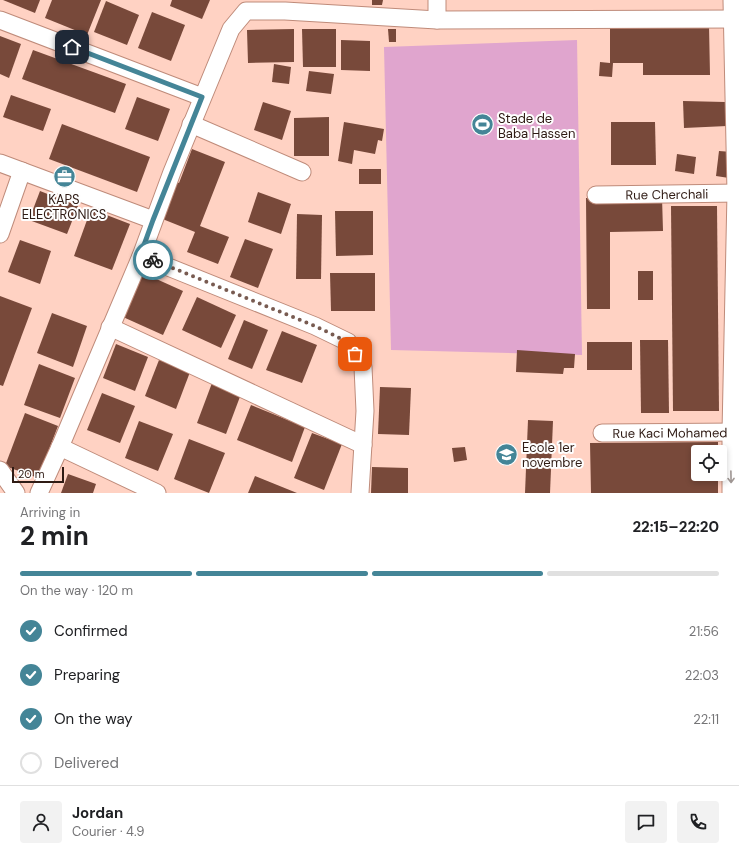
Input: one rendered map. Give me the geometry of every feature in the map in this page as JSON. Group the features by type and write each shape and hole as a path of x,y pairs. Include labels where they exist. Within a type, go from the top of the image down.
{"street":[{"path":"272,0 285,6"},
{"path":"437,0 437,20"},
{"path":"732,0 736,19 737,193 735,432 732,493"},
{"path":"39,493 60,447 140,256 191,124 230,29 246,11 285,6 437,20 736,19"},
{"path":"0,20 202,97"},
{"path":"191,124 302,172"},
{"path":"0,163 153,220"},
{"path":"0,234 22,171"},
{"name":"Rue Cherchali","path":"596,195 737,193"},
{"path":"140,256 315,326 348,342 363,367 365,411 360,493"},
{"path":"110,326 364,445"},
{"name":"Rue Kaci Mohamed","path":"602,434 735,432"},
{"path":"60,447 156,493"},
{"path":"0,470 16,493"}],"shaded area":[{"name":"Stade de Baba Hassen","path":"577,40 582,355 391,350 384,47"}],"building":[{"path":"3,0 40,0 35,13"},
{"path":"52,0 101,0 87,35 45,18"},
{"path":"172,0 210,0 202,19 170,6"},
{"path":"372,0 383,0 382,5 372,5"},
{"path":"106,1 139,15 127,45 94,32"},
{"path":"152,12 185,25 171,61 138,48"},
{"path":"709,25 710,75 643,75 643,63 613,63 612,77 599,76 600,62 610,63 610,27"},
{"path":"294,29 294,62 248,63 247,30"},
{"path":"302,29 336,29 336,67 303,67"},
{"path":"388,29 396,29 396,42 389,42"},
{"path":"0,36 21,44 9,78 0,74"},
{"path":"341,40 370,41 370,71 341,70"},
{"path":"33,50 126,84 115,113 22,79"},
{"path":"274,64 291,67 289,84 272,82"},
{"path":"309,71 334,74 331,94 306,91"},
{"path":"11,95 51,109 43,131 3,117"},
{"path":"137,97 170,109 158,141 125,129"},
{"path":"683,101 725,102 727,126 684,128"},
{"path":"263,102 291,111 282,140 254,130"},
{"path":"329,117 329,156 294,156 294,118"},
{"path":"344,122 384,129 382,141 378,140 375,154 354,150 352,164 338,161"},
{"path":"611,122 655,122 656,165 611,165"},
{"path":"62,124 150,157 137,192 49,159"},
{"path":"192,149 225,162 200,226 229,237 218,264 187,252 195,232 160,218 175,181 179,183"},
{"path":"719,151 732,152 729,178 716,176"},
{"path":"677,154 696,157 694,174 675,171"},
{"path":"359,169 381,169 381,184 359,184"},
{"path":"40,191 78,206 67,234 29,220"},
{"path":"258,192 291,204 281,234 248,222"},
{"path":"662,197 663,231 610,232 610,309 587,309 586,198"},
{"path":"671,206 717,206 719,411 673,411"},
{"path":"91,209 130,224 112,270 74,256"},
{"path":"335,211 373,211 373,255 336,256"},
{"path":"297,214 322,215 321,279 296,279"},
{"path":"245,239 273,249 258,288 230,277"},
{"path":"20,240 51,251 40,284 8,272"},
{"path":"638,271 653,271 653,300 638,300"},
{"path":"143,273 183,291 163,335 123,317"},
{"path":"330,273 375,273 375,311 331,311"},
{"path":"0,296 32,308 3,386 0,385"},
{"path":"197,297 236,315 221,348 182,330"},
{"path":"52,313 87,326 73,367 37,353"},
{"path":"244,320 268,330 252,369 228,359"},
{"path":"282,331 317,345 302,383 266,370"},
{"path":"640,340 668,340 669,413 641,413"},
{"path":"587,342 632,342 632,370 587,370"},
{"path":"116,344 148,357 135,391 103,378"},
{"path":"517,350 575,354 574,368 564,368 563,374 516,372"},
{"path":"159,360 190,372 176,409 145,396"},
{"path":"39,364 75,378 60,418 24,405"},
{"path":"212,383 241,394 226,434 197,423"},
{"path":"380,387 411,388 409,435 378,434"},
{"path":"102,393 135,406 120,443 87,430"},
{"path":"251,405 305,427 292,462 237,440"},
{"path":"25,413 58,426 38,478 5,466"},
{"path":"528,420 553,421 550,493 525,493"},
{"path":"139,421 173,434 158,471 125,458"},
{"path":"312,433 342,444 324,490 294,478"},
{"path":"189,439 225,453 209,493 174,479"},
{"path":"718,442 718,445 691,445 691,481 718,481 718,493 591,493 590,443"},
{"path":"465,447 467,460 454,462 452,448"},
{"path":"372,467 408,468 408,493 371,493"},
{"path":"68,474 96,484 93,493 61,493"},
{"path":"255,476 297,493 248,493"}],"way so far":[{"path":"153,260 315,326 348,342 355,354"}],"place":[{"name":"Stade de Baba Hassen","path":"482,125"},
{"name":"KAPS ELECTRONICS","path":"64,177"},
{"name":"Ecole 1er novembre","path":"507,454"}],"route":[{"path":"72,47 202,97 140,256 153,260"}]}
